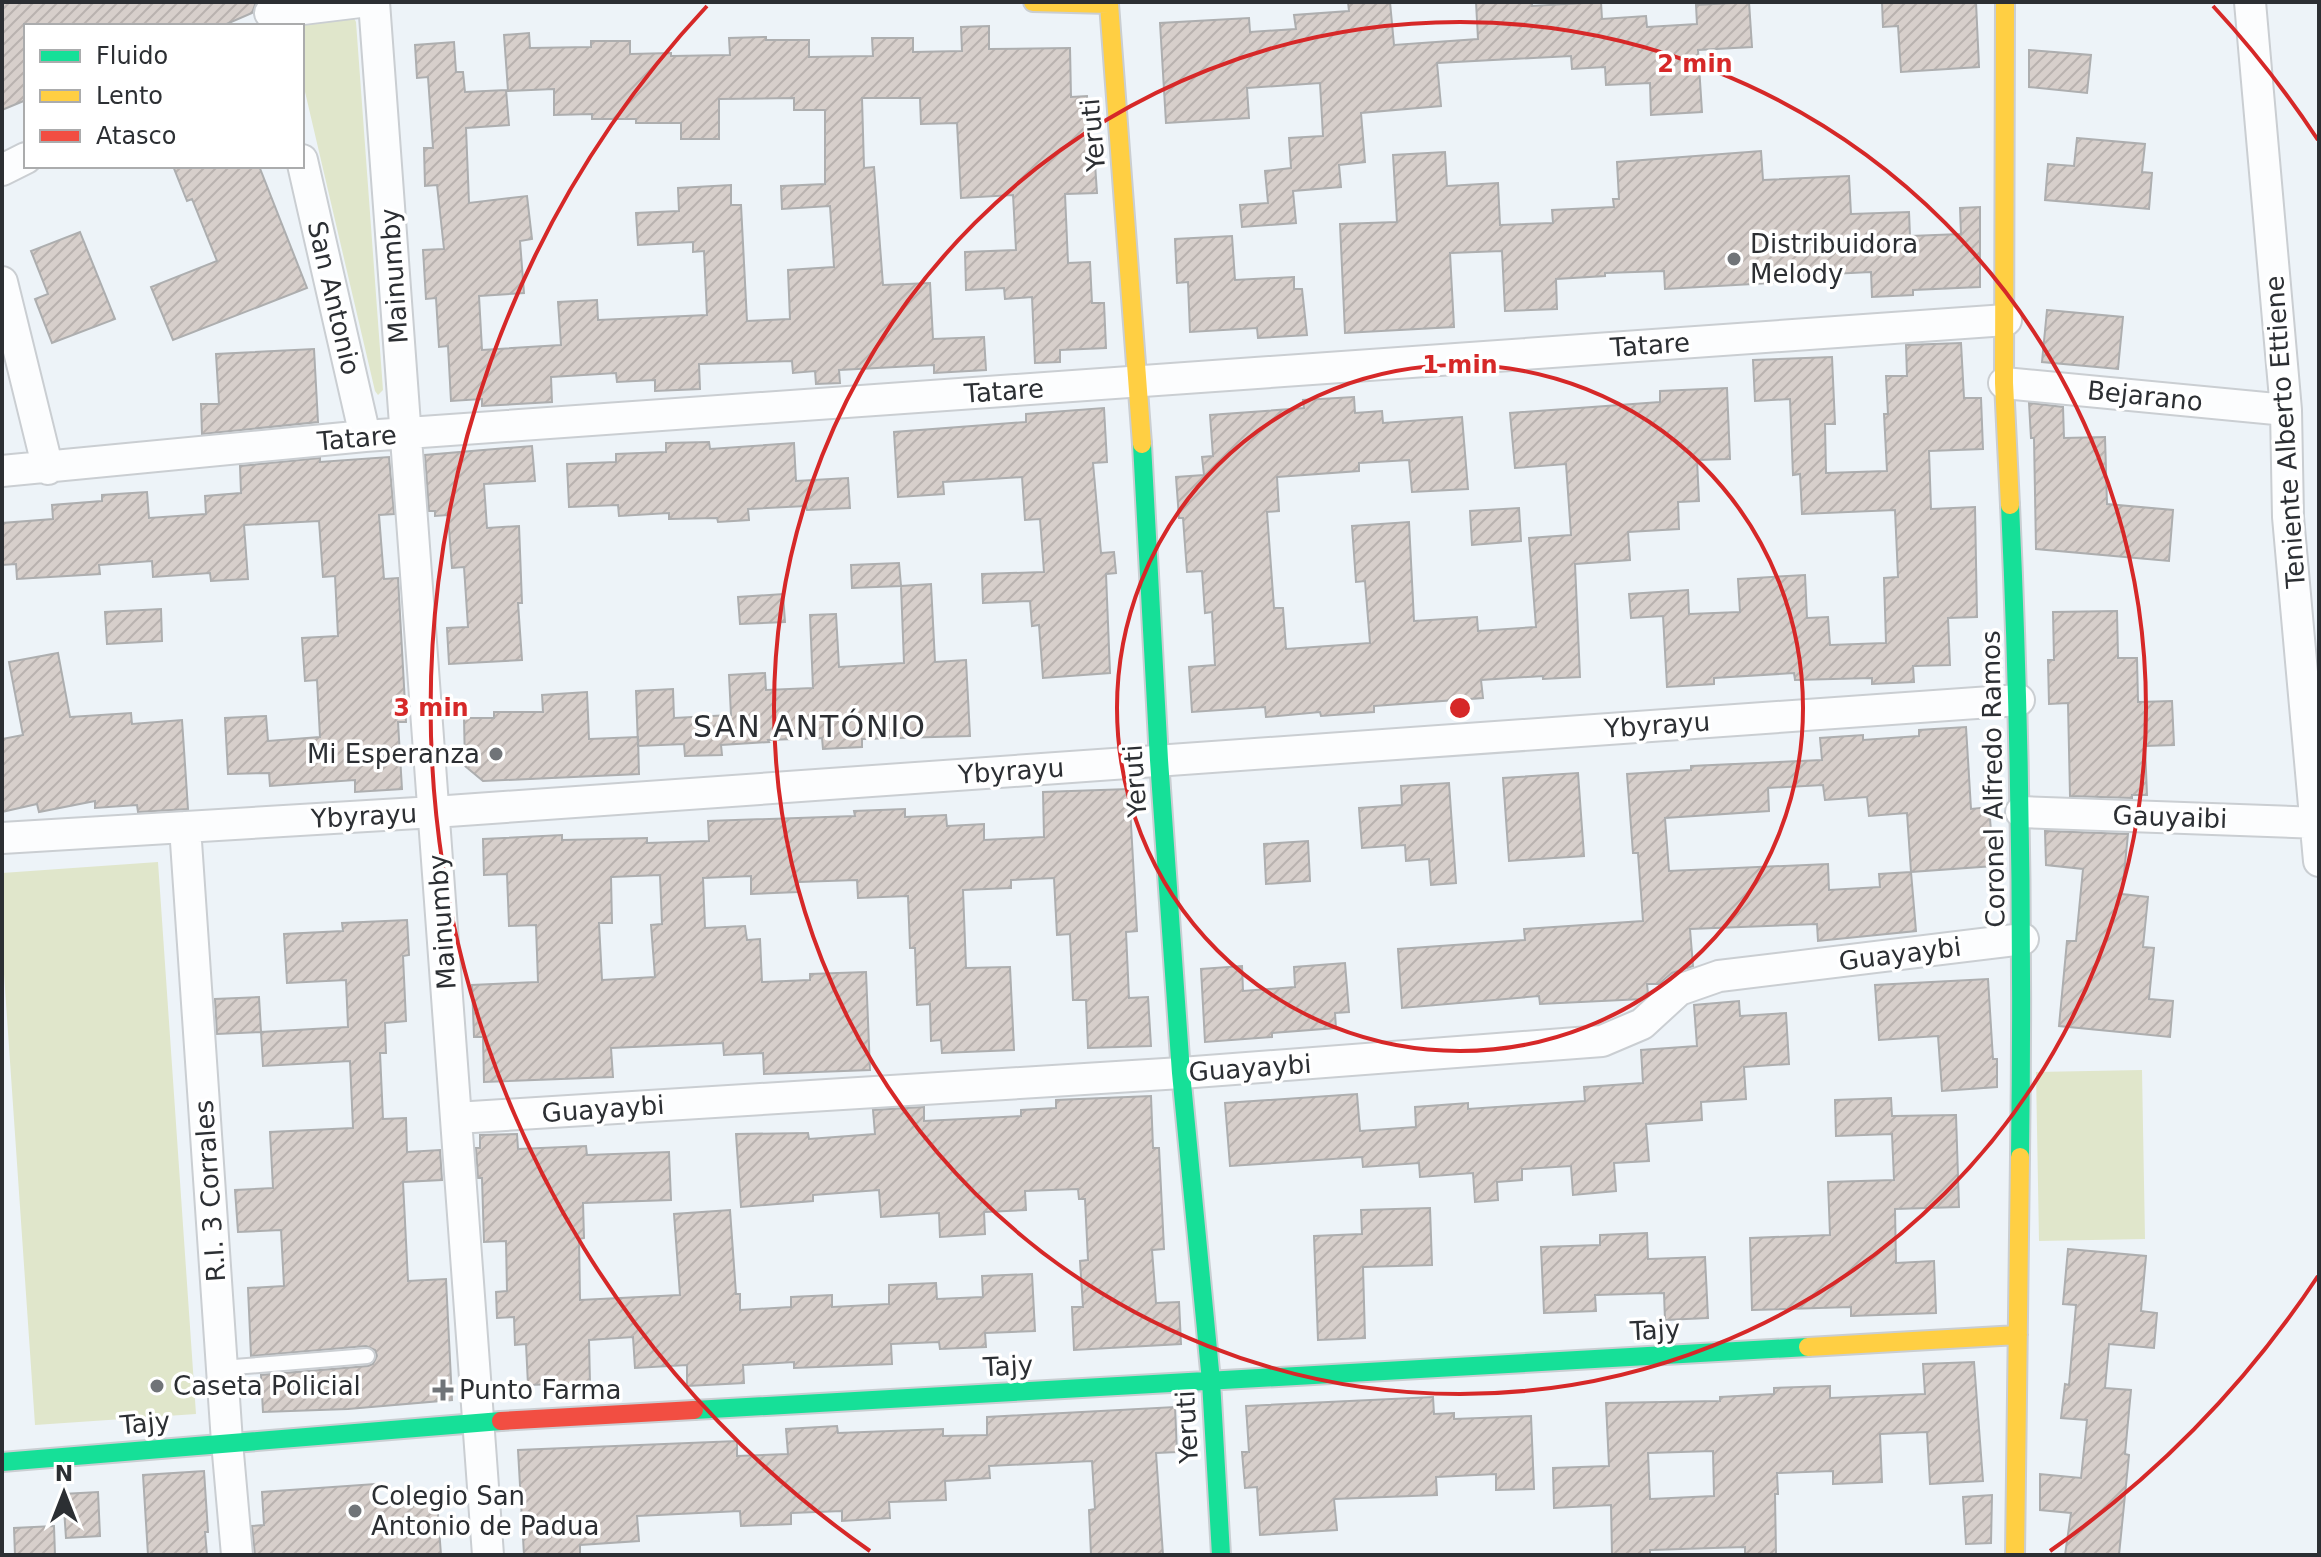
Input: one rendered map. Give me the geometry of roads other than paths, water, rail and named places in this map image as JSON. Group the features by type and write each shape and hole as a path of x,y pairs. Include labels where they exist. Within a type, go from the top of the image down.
{"street":[{"path":"269,14 360,2"},
{"name":"Mainumby","path":"374,2 488,1555"},
{"path":"1033,2 1120,3"},
{"name":"Coronel Alfredo Ramos","path":"2005,2 2004,383 2019,700 2023,939 2015,1555"},
{"name":"Teniente Alberto Ettiene","path":"2250,2 2286,410 2288,517 2318,822 2319,861"},
{"name":"Yeruti","path":"1120,3 1159,760 1181,1073 1211,1381 1221,1555"},
{"path":"2,170 24,159"},
{"name":"San Antonio","path":"304,168 365,436"},
{"path":"2,282 48,469"},
{"name":"Tatare","path":"2,471 48,469 365,436 2006,320"},
{"name":"Bejarano","path":"2004,383 2286,410"},
{"name":"Ybyrayu","path":"2,838 434,812 2019,700"},
{"name":"Gauyaibi","path":"2021,812 2318,822"},
{"name":"R.I. 3 Corrales","path":"185,827 237,1555"},
{"name":"Guayaybi","path":"456,1118 1181,1073 1602,1041 1642,1024 1679,990 1719,976 2023,939"},
{"name":"Tajy","path":"2,1455 227,1442 478,1422 2018,1335"}],"lane":[{"path":"222,1368 367,1356"}],"place":[{"name":"Distribuidora Melody","path":"1734,259"},
{"name":"Mi Esperanza","path":"496,754"},
{"name":"Caseta Policial","path":"157,1386"},
{"name":"Punto Farma","path":"443,1390"},
{"name":"Colegio San Antonio de Padua","path":"355,1511"}],"district":[{"name":"SAN ANTÓNIO","path":"810,726"}]}
